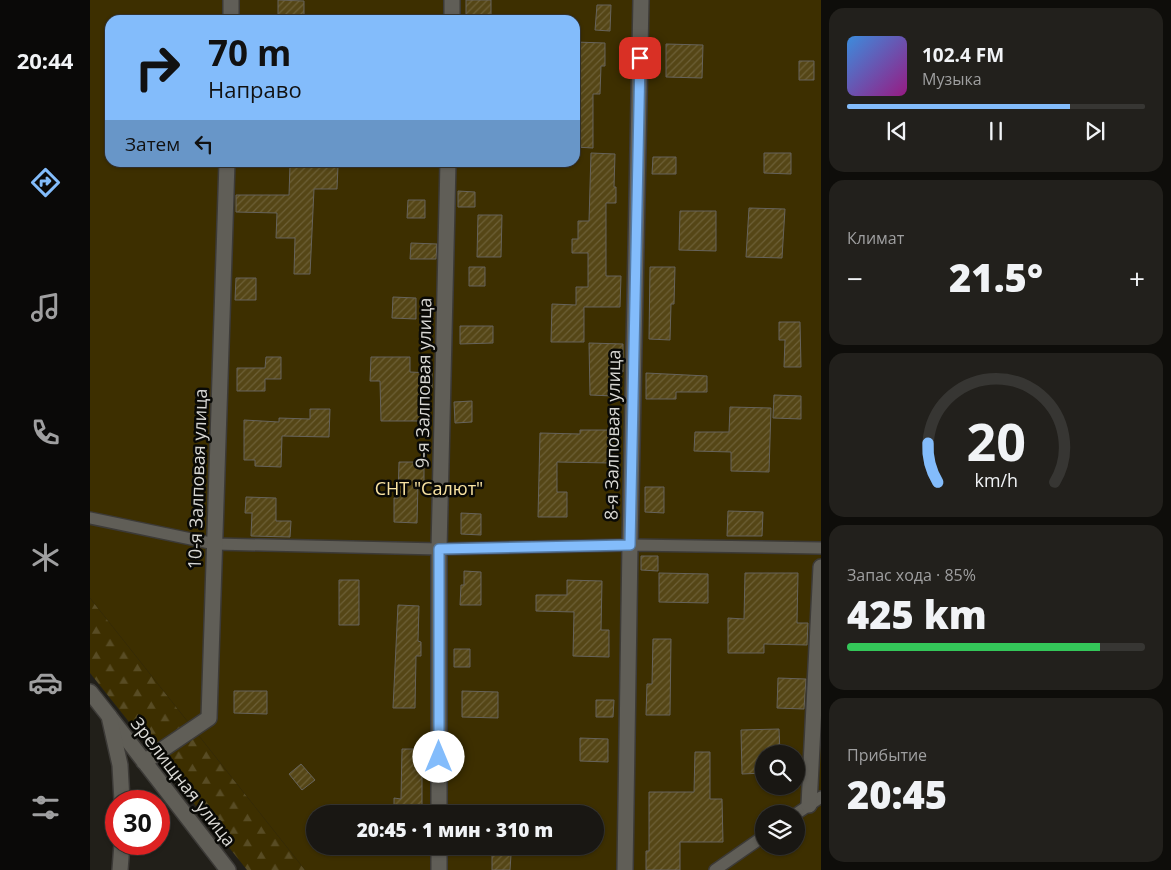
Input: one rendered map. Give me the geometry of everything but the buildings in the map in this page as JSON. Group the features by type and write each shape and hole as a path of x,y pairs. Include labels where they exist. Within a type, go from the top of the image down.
{"street":[{"path":"231,0 231,15"},
{"path":"452,0 452,15"},
{"name":"8-я Залповая улица","path":"625,870 641,0"},
{"name":"10-я Залповая улица","path":"144,762 209,718 226,167"},
{"name":"9-я Залповая улица","path":"439,805 439,549 448,167"},
{"path":"809,806 821,567"},
{"name":"Зрелищная улица","path":"90,692 228,870"},
{"name":"Зрелищная улица","path":"109,716 120,765 121,790"},
{"path":"120,870 121,855"},
{"path":"439,855 439,870"}],"lane":[{"path":"90,518 215,544 439,549 630,545 821,548"},
{"path":"715,870 755,842"}],"green space":[{"name":"СНТ \"Салют\"","path":"90,0 821,0 821,870 305,870 90,598"},
{"path":"90,598 305,870 247,870 90,673"}],"route":[{"path":"439,757 439,549 630,545 640,58"}]}
